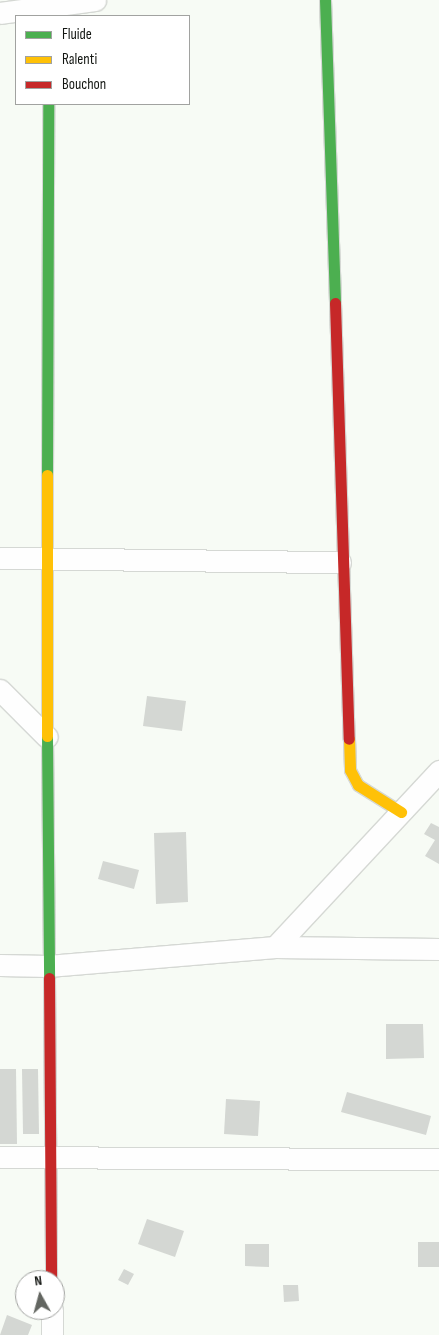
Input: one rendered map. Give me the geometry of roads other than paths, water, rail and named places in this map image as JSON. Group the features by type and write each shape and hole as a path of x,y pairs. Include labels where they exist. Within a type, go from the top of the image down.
{"street":[{"path":"0,13 48,8 95,0"},
{"path":"324,0 340,562 350,770 358,785 401,812"},
{"path":"48,105 46,737 51,1270"},
{"path":"0,558 48,561 340,562"},
{"path":"0,690 46,737"},
{"path":"275,947 439,771"},
{"path":"0,965 48,966 275,947 439,950"},
{"path":"0,1157 50,1155 439,1159"},
{"path":"52,1320 52,1335"}]}
